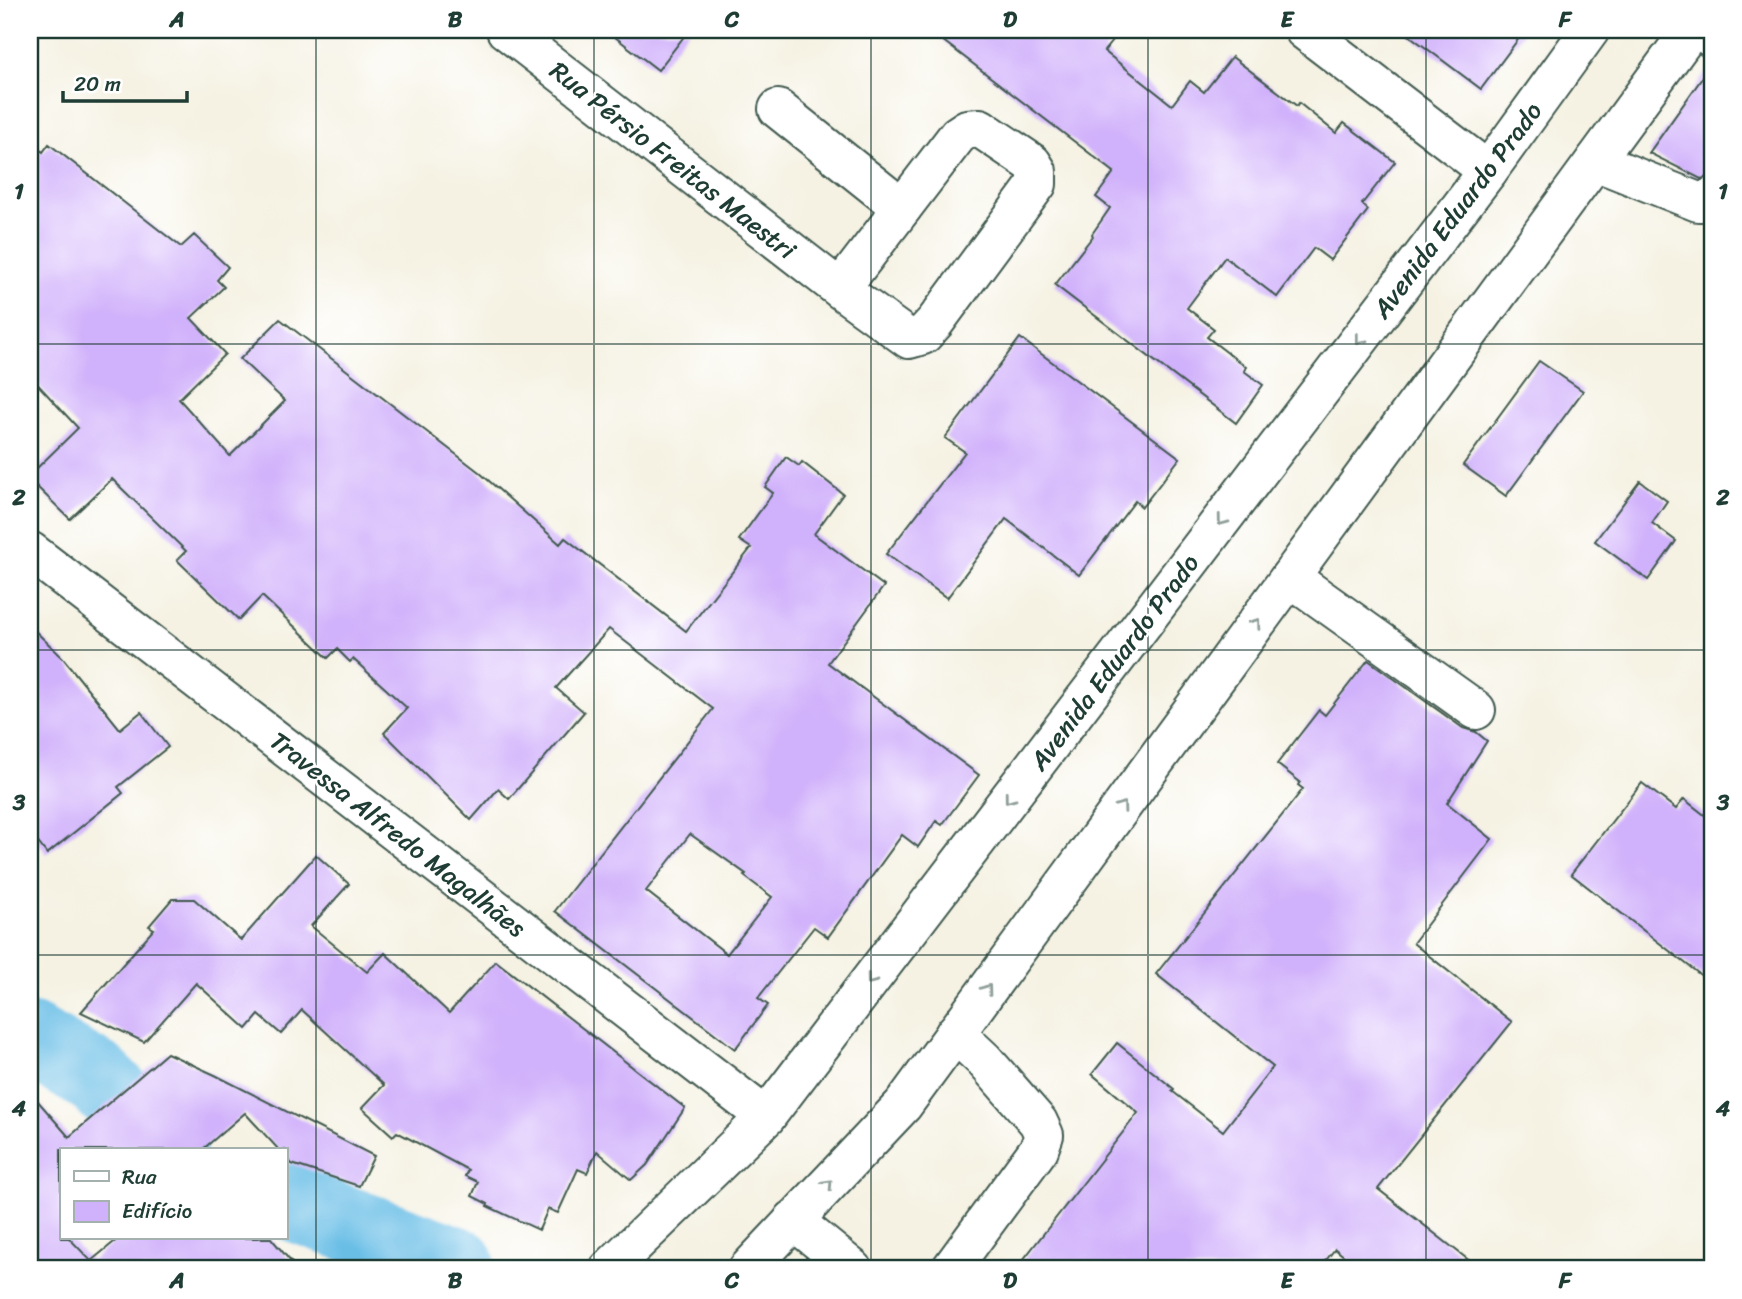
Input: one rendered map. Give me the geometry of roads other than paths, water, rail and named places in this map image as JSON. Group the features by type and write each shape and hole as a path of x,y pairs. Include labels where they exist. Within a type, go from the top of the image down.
{"main road":[{"name":"Rua Pérsio Freitas Maestri","path":"506,30 840,289 909,339 923,335 935,322 1037,184 1037,171 1032,163 980,128 967,129 958,135 840,289"},
{"path":"1304,30 1488,171"},
{"name":"Avenida Eduardo Prado","path":"609,1269 766,1117 1488,171 1590,30"},
{"path":"747,1269 903,1105 1691,30"},
{"path":"1700,30 1712,38"},
{"path":"778,109 902,208"},
{"path":"1595,161 1698,202 1705,202 1712,197"},
{"name":"Travessa Alfredo Magalhães","path":"30,551 766,1117"},
{"path":"1290,577 1476,710"},
{"path":"951,1269 1039,1149 1044,1135 1038,1122 984,1060 955,1033"},
{"path":"793,1220 853,1269"}],"waterway":[{"path":"30,1040 97,1078 167,1148"},
{"path":"287,1202 458,1264"}]}
